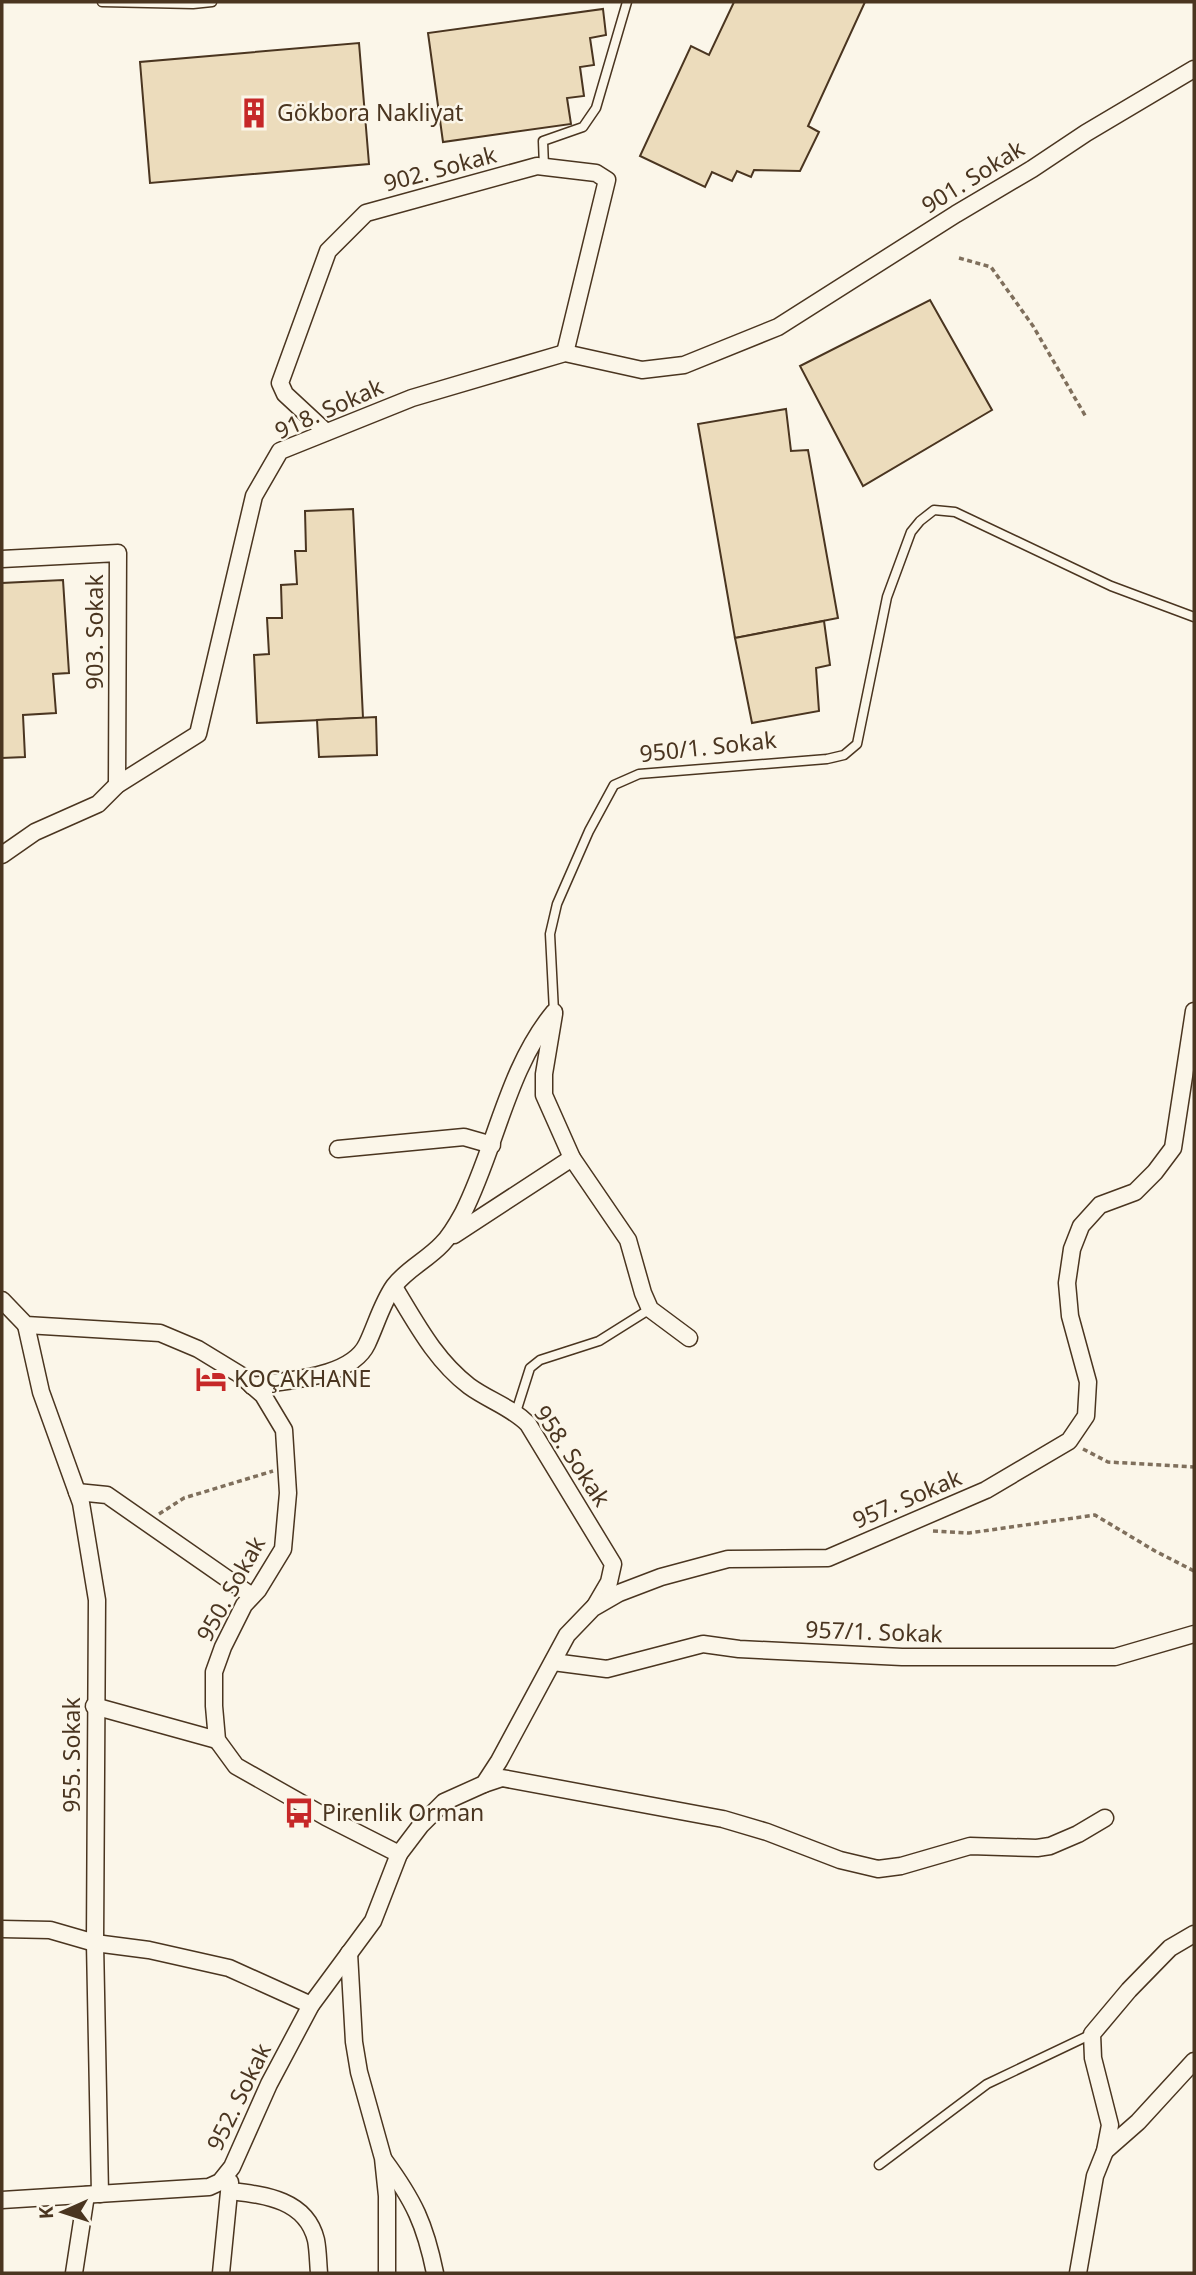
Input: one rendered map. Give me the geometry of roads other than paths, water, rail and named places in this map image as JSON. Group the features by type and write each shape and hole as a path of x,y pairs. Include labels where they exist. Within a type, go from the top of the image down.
{"street":[{"name":"901. Sokak","path":"778,327 1086,132 1194,69"},
{"name":"902. Sokak","path":"326,432 285,394 280,383 328,251 366,213 537,166 596,173 607,180 565,353"},
{"name":"918. Sokak","path":"2,855 36,832 98,804 117,785 198,734 254,496 280,451 412,398 565,353 642,370 684,365 778,327"},
{"name":"903. Sokak","path":"2,559 118,553 117,785"},
{"name":"957. Sokak","path":"484,1784 567,1635 593,1608 619,1593 661,1577 728,1559 828,1558 986,1490 1069,1441 1086,1416 1088,1382 1070,1316 1067,1283 1072,1249 1081,1226 1100,1205 1135,1192 1173,1148 1194,1011"},
{"path":"442,1244 461,1217 482,1173 504,1110 537,1033 554,1012"},
{"path":"554,1012 544,1074 544,1095 572,1158 628,1240 650,1309 689,1338"},
{"path":"338,1149 464,1137 492,1145"},
{"path":"253,1386 336,1371 357,1359 394,1287 411,1269 465,1226 513,1198 572,1158"},
{"name":"958. Sokak","path":"394,1287 446,1368 472,1388 516,1412 528,1424 613,1564 609,1583 593,1608"},
{"path":"2,1300 26,1325"},
{"name":"950. Sokak","path":"26,1325 160,1333 198,1349 239,1374 263,1395 284,1430 288,1493 284,1549 244,1605 214,1672 217,1740"},
{"name":"955. Sokak","path":"26,1325 41,1392 81,1503 97,1600 94,1706 93,2194 74,2273"},
{"path":"77,1492 107,1495 252,1596"},
{"name":"957/1. Sokak","path":"552,1662 607,1669 703,1644 739,1649 902,1657 1115,1657 1194,1634"},
{"path":"94,1706 217,1740 236,1766 326,1817 399,1854"},
{"path":"387,2273 387,2196 383,2158 359,2072 354,2042 349,1953 373,1921 399,1854 421,1825 444,1802 502,1778 723,1819 840,1860 878,1869 901,1866 970,1846 1050,1846 1105,1818"},
{"path":"2,1929 50,1930 95,1943 149,1950 229,1968 311,2005"},
{"path":"1078,2273 1095,2176 1105,2151 1110,2125 1093,2058 1092,2034 1129,1990 1170,1948 1194,1934"},
{"name":"952. Sokak","path":"2,2200 209,2187 220,2182 232,2167 269,2084 311,2005 349,1953"},
{"path":"1105,2151 1138,2122 1194,2061"},
{"path":"383,2158 409,2194 427,2236 435,2273"},
{"path":"221,2273 232,2167"},
{"path":"230,2191 270,2195 297,2210 316,2238 319,2273"}],"lane":[{"path":"102,2 212,2"},
{"path":"544,167 543,141 583,127 596,108 627,2"},
{"name":"950/1. Sokak","path":"554,1012 550,934 557,904 589,831 614,785 639,774 827,760 844,755 857,744 887,597 911,532 934,510 955,512 1111,586 1194,617"},
{"path":"516,1412 530,1368 540,1360 599,1341 650,1309"},
{"path":"880,2165 988,2084 1092,2034"}],"place":[{"name":"Gökbora Nakliyat","path":"254,113"},
{"name":"KOÇAKHANE","path":"211,1379"},
{"name":"Pirenlik Orman","path":"299,1813"}]}
